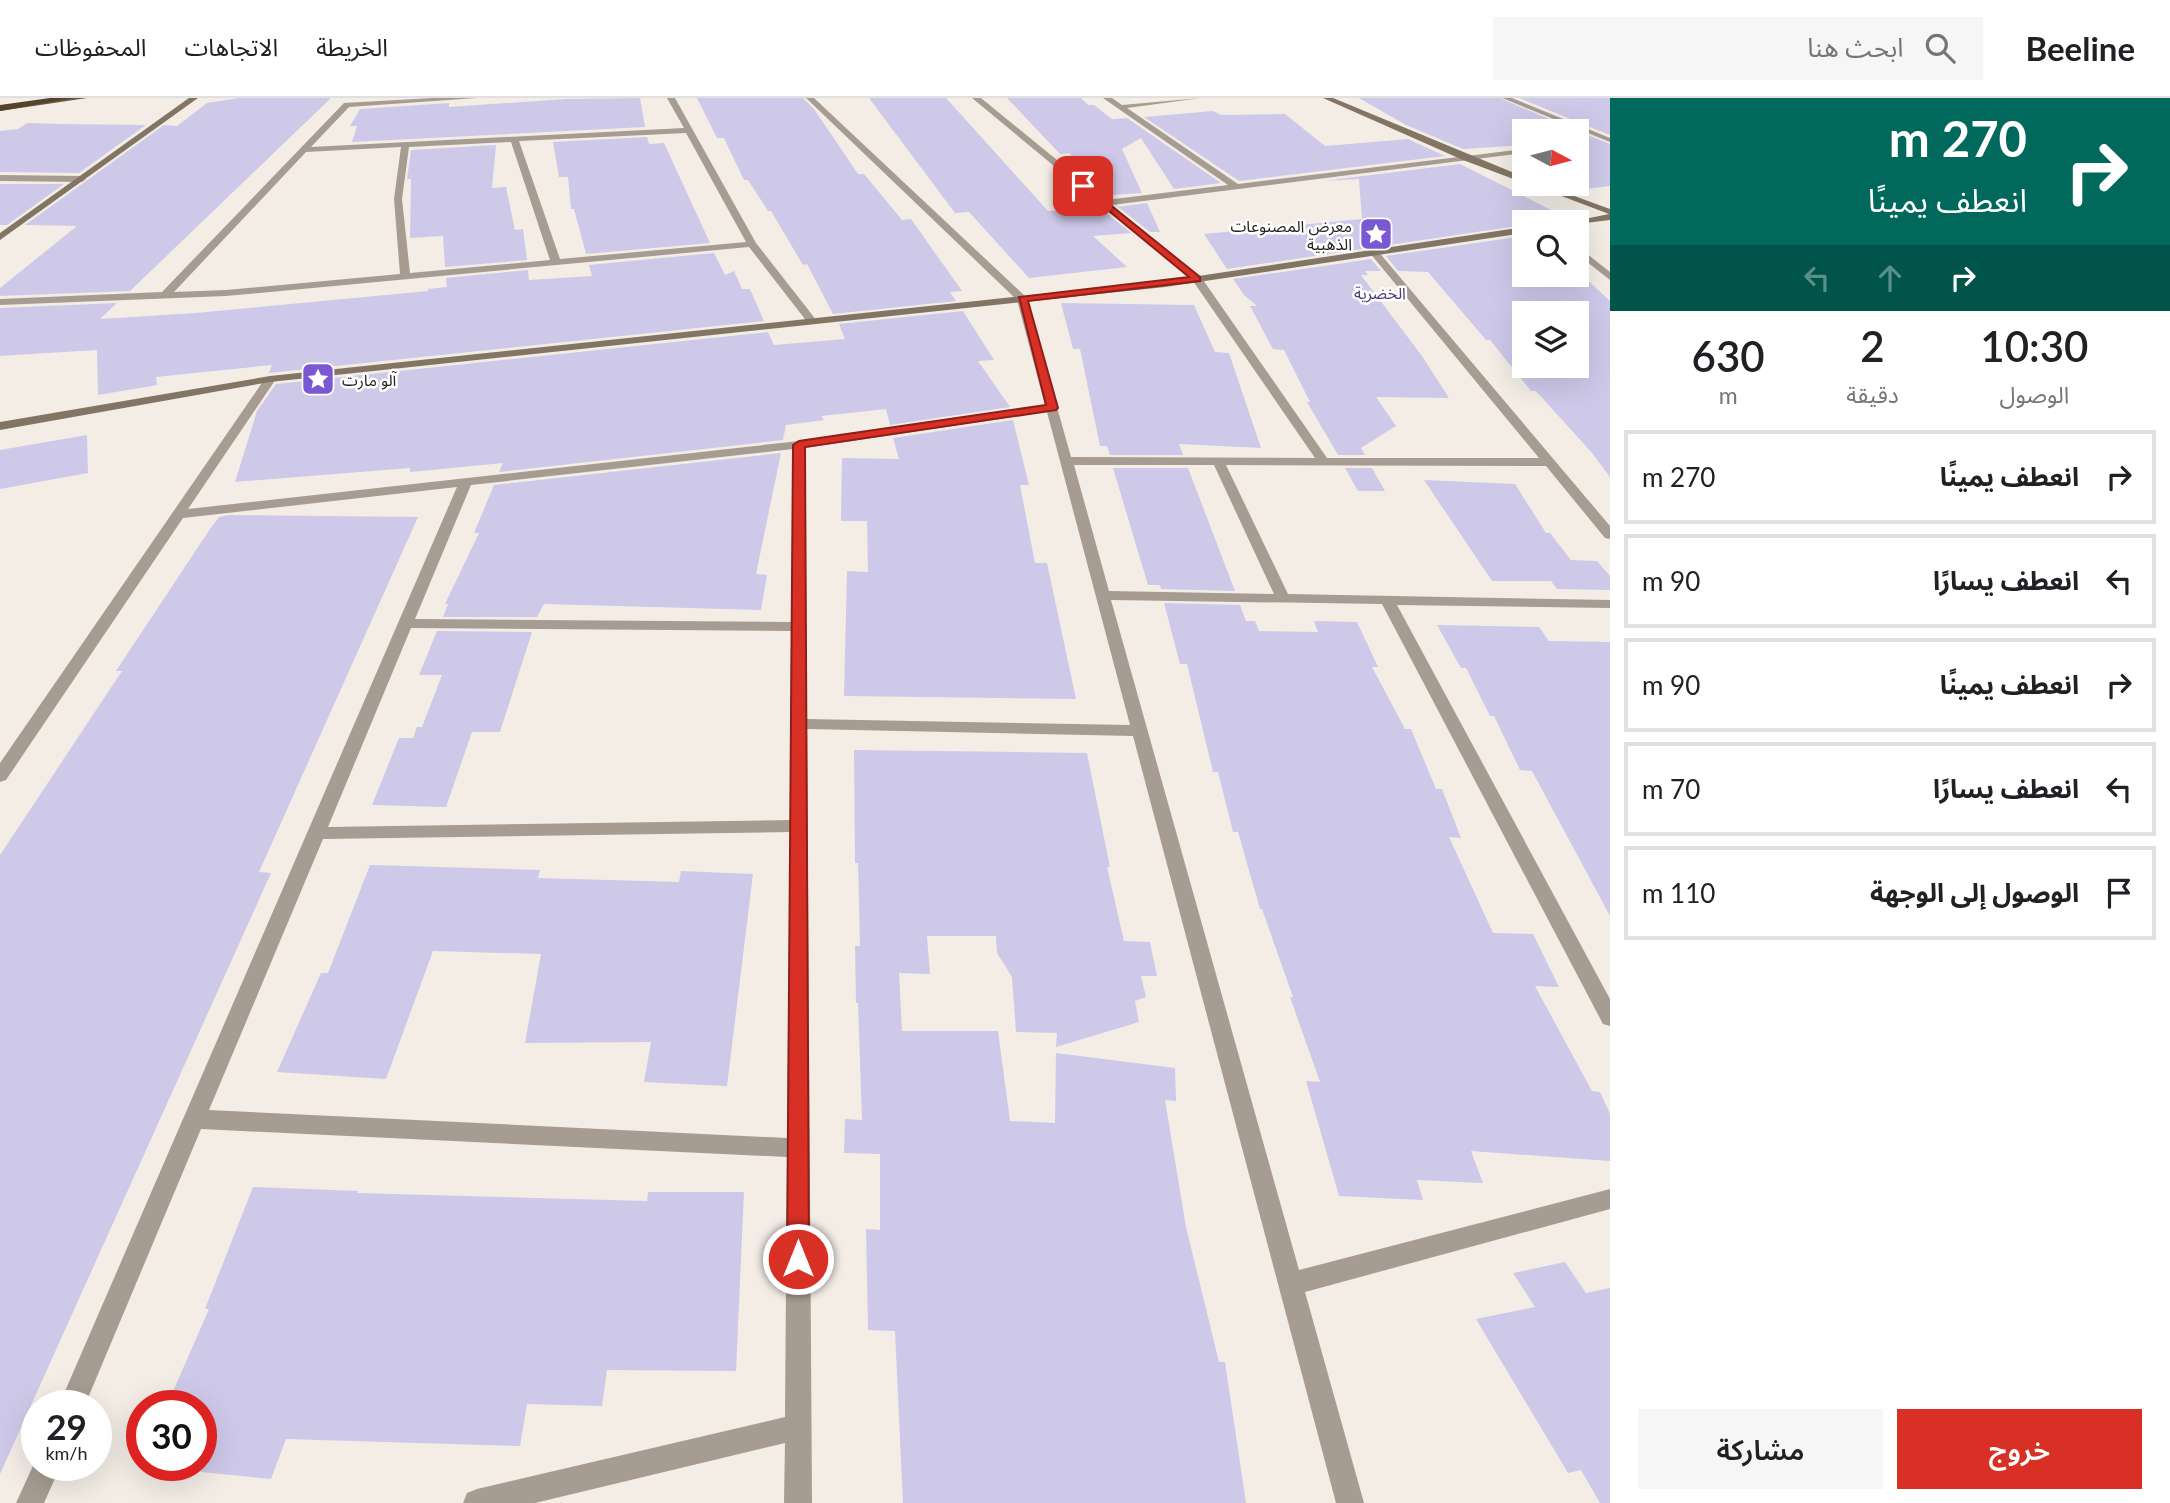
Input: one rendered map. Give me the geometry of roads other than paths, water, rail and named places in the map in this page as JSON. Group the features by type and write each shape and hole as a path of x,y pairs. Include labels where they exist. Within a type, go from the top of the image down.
{"highway":[{"path":"0,109 69,98"}],"main road":[{"path":"0,109 83,98"}],"street":[{"path":"0,237 194,98"},
{"path":"164,296 347,105 473,98"},
{"path":"671,98 752,244 812,321"},
{"path":"810,98 1023,299 1350,1503"},
{"path":"976,98 1197,279 1324,462"},
{"path":"1107,98 1237,187"},
{"path":"1120,107 1197,98"},
{"path":"1328,98 1512,175"},
{"path":"1506,98 1609,140"},
{"path":"304,150 690,131"},
{"path":"514,139 556,262"},
{"path":"1589,143 1609,140"},
{"path":"405,145 398,199 405,276"},
{"path":"1105,204 1512,152"},
{"path":"0,178 82,179"},
{"path":"1563,196 1610,215"},
{"path":"1589,219 1610,215"},
{"path":"0,426 270,379 1197,279 1512,232"},
{"path":"0,302 226,293 752,244"},
{"path":"1374,252 1610,535"},
{"path":"1589,259 1610,277"},
{"path":"0,776 270,379"},
{"path":"178,514 799,445 1052,408"},
{"path":"798,1503 799,445"},
{"path":"1067,461 1549,462"},
{"path":"1218,461 1283,598"},
{"path":"78,1390 466,482"},
{"path":"1103,595 1610,604"},
{"path":"1387,600 1610,1018"},
{"path":"406,623 799,627"},
{"path":"799,724 1140,731"},
{"path":"317,833 799,825"},
{"path":"194,1119 798,1148"},
{"path":"1291,1284 1610,1199"},
{"path":"477,1503 798,1427"},
{"path":"30,1503 40,1481"}],"place":[{"name":"معرض المصنوعات الذهبية","path":"1376,234"},
{"name":"آلو مارت","path":"318,379"}],"district":[{"name":"الخضرية","path":"1380,292"}]}
